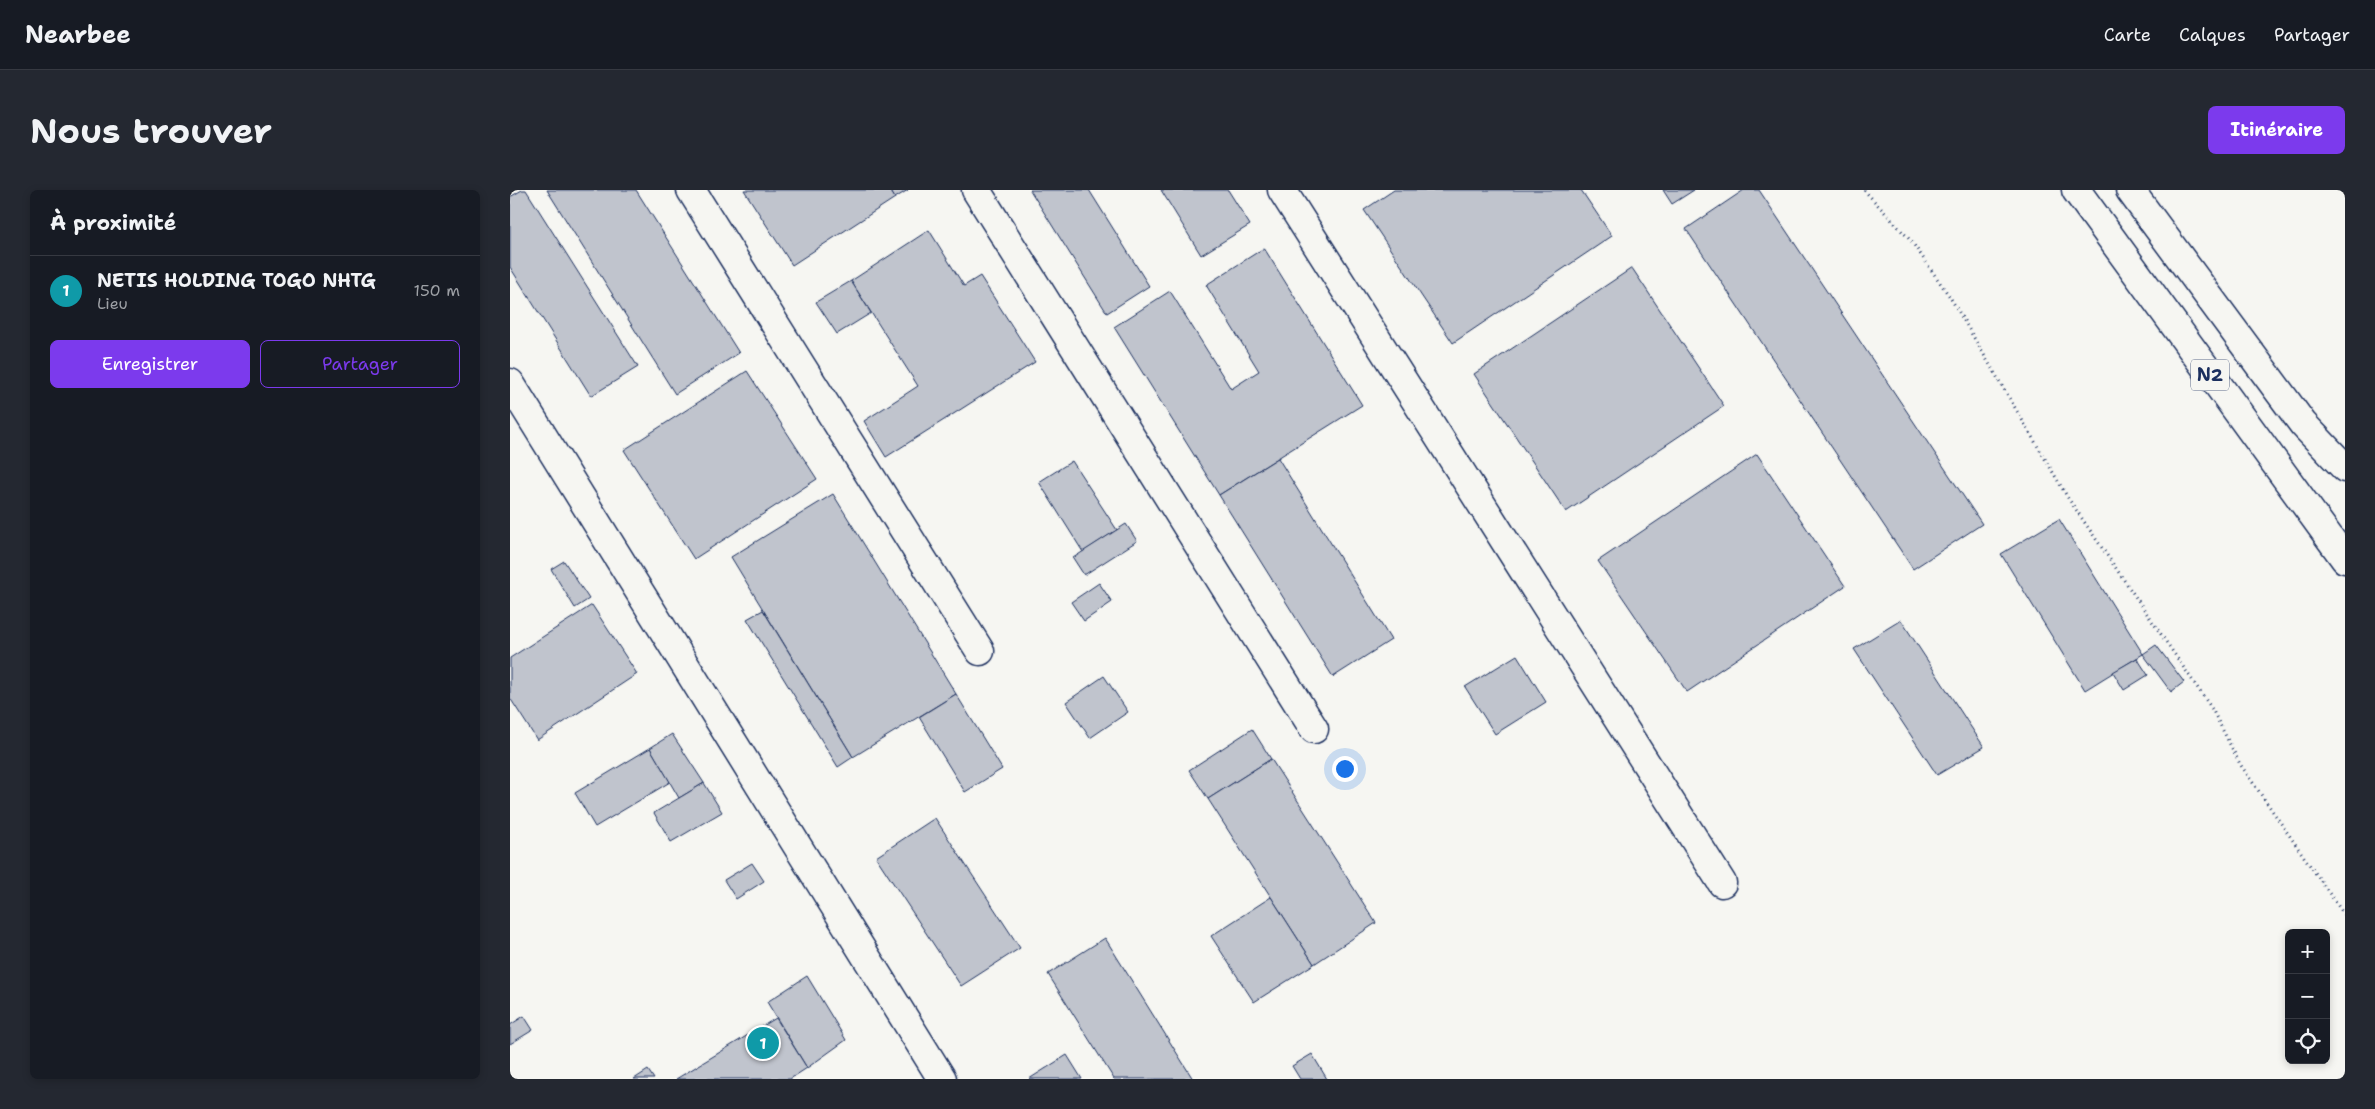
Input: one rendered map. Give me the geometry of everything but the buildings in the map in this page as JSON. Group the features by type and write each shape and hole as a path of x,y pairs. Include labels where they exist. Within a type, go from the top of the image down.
{"main road":[{"path":"692,190 980,651"},
{"path":"976,190 1314,730"},
{"path":"1282,190 1722,883"},
{"name":"N2","path":"2076,190 2345,559"},
{"name":"N2","path":"2130,190 2303,424 2345,468"},
{"path":"510,383 942,1079"}],"path":[{"path":"1864,190 1912,242 1950,297 2068,498 2212,708 2240,764 2345,916"}],"place":[{"name":"NETIS HOLDING TOGO NHTG","path":"763,1043"}]}
